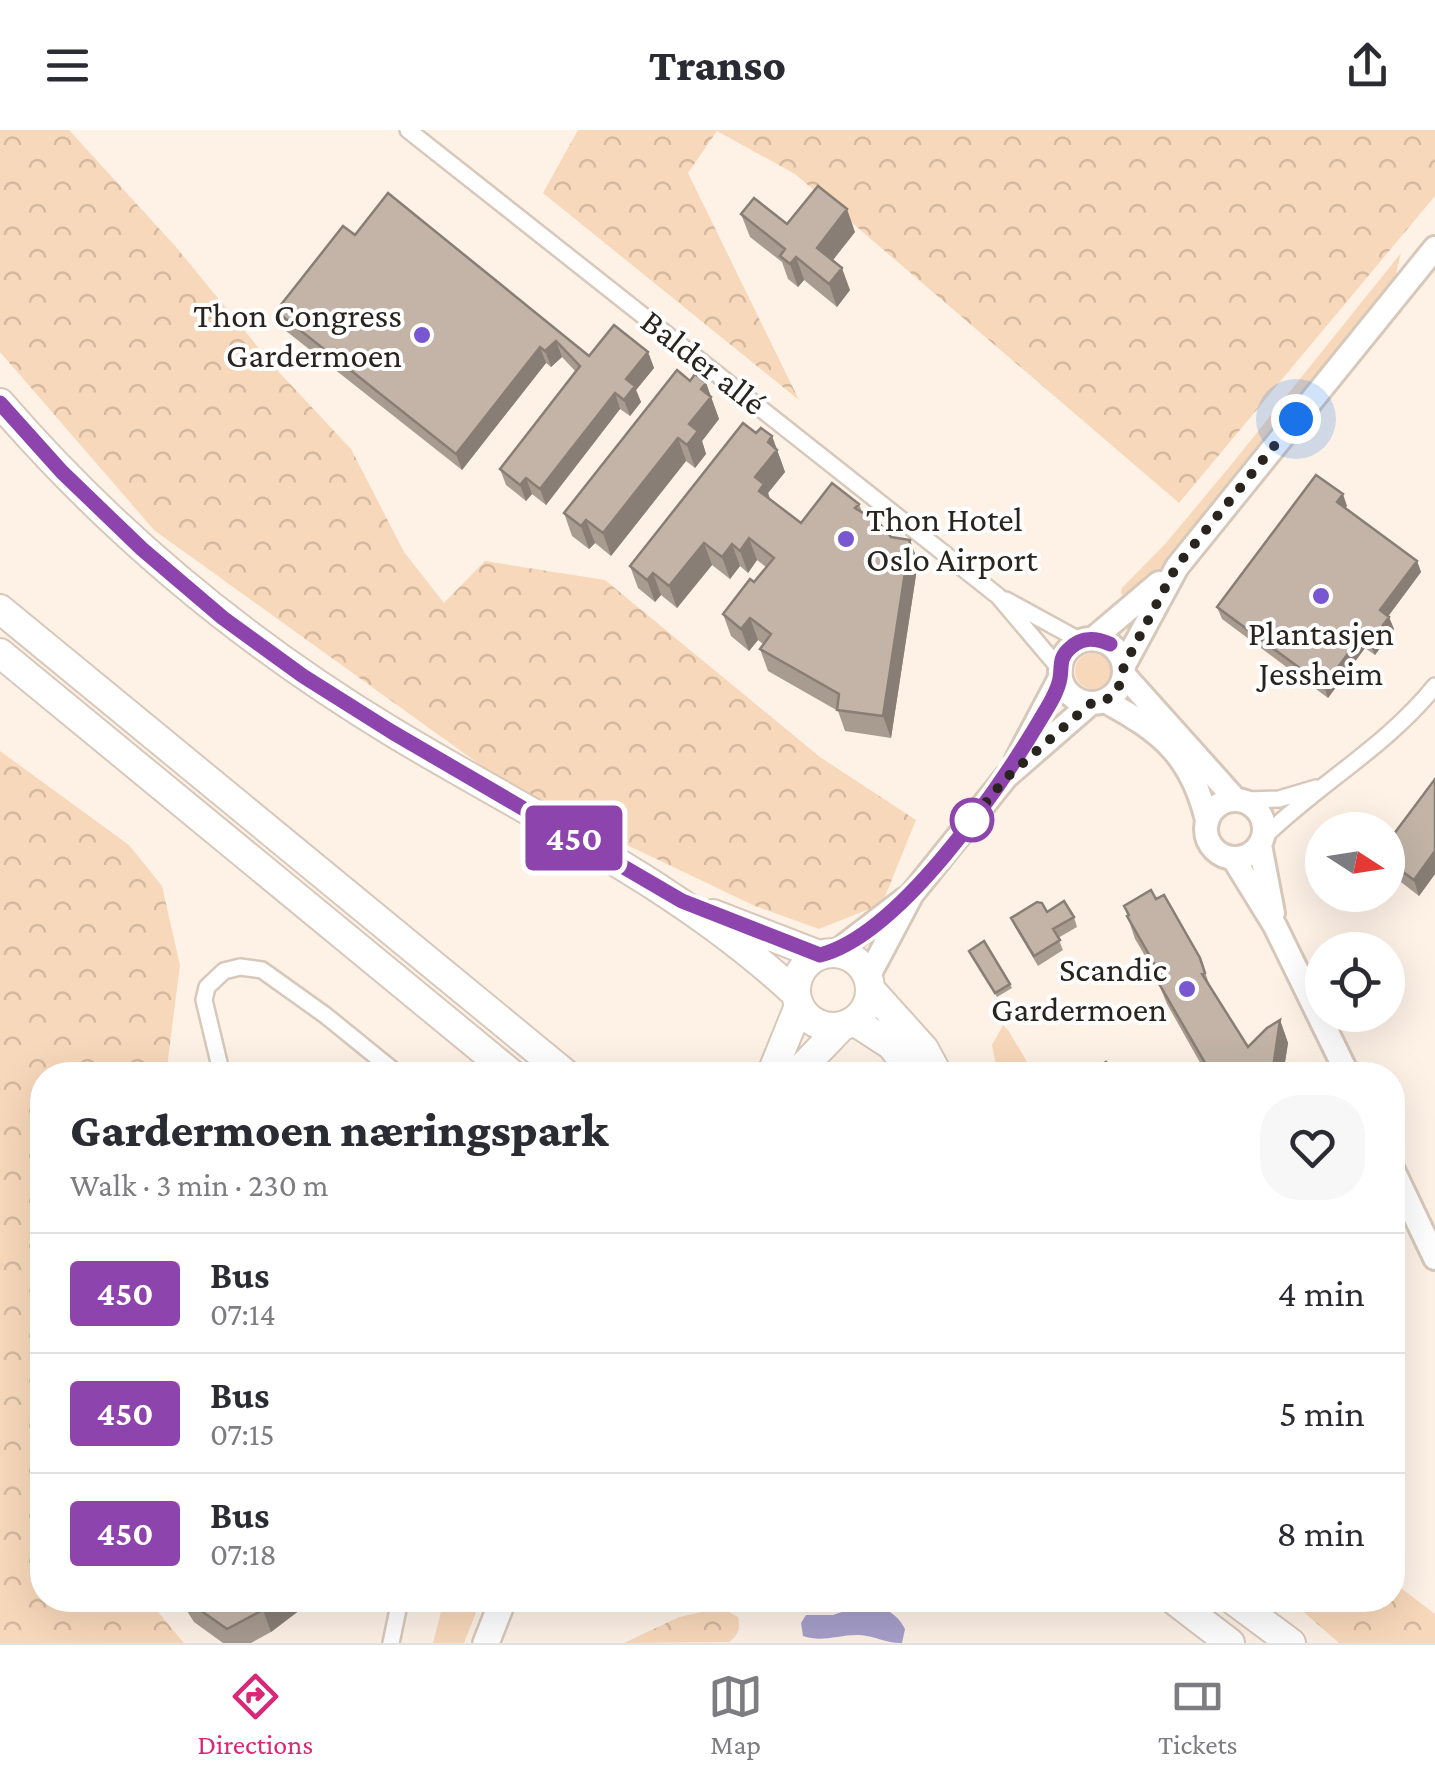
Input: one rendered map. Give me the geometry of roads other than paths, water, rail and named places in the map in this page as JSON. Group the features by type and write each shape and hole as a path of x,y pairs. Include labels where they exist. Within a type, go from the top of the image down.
{"highway":[{"path":"0,403 104,515 188,591 252,639 392,732 682,901 797,999 812,1021 832,1028 848,1024 891,1045 905,1062"},
{"path":"0,610 551,1062"},
{"path":"0,653 497,1062"},
{"path":"682,901 828,954 856,960 869,983 931,1062"},
{"path":"775,1062 797,999 801,970 828,954"},
{"path":"809,1062 869,1001 869,983"},
{"path":"1189,1612 1225,1640"},
{"path":"1250,1612 1291,1643"}],"main road":[{"path":"1006,778 1060,673 1063,656 1176,567 1435,248"},
{"path":"869,983 912,894 1006,778 1118,690 1124,670 1176,567"},
{"path":"1087,640 1116,650 1124,670 1239,800 1261,815 1276,926"},
{"path":"1060,673 1074,699 1098,702 1165,737 1192,775 1207,820"},
{"path":"1239,800 1218,805 1207,820 1210,846 1233,858 1248,855 1262,841"},
{"path":"1233,858 1276,926 1342,1062"},
{"path":"828,954 912,894"},
{"path":"1405,1195 1435,1258"},
{"path":"473,1643 485,1612"},
{"path":"486,1643 498,1612"}],"street":[{"name":"Balder allé","path":"408,130 998,596 1087,640"},
{"name":"Balder allé","path":"998,596 1060,673"},
{"path":"1262,841 1365,754 1435,686"},
{"path":"1239,800 1279,799 1324,786"},
{"path":"219,1062 204,1000 207,987 224,971 240,967 262,970 383,1062"},
{"path":"391,1643 397,1612"}],"place":[{"name":"Thon Congress Gardermoen","path":"422,335"},
{"name":"Thon Hotel Oslo Airport","path":"846,539"},
{"name":"Plantasjen Jessheim","path":"1321,596"},
{"name":"Scandic Gardermoen","path":"1187,989"}]}
